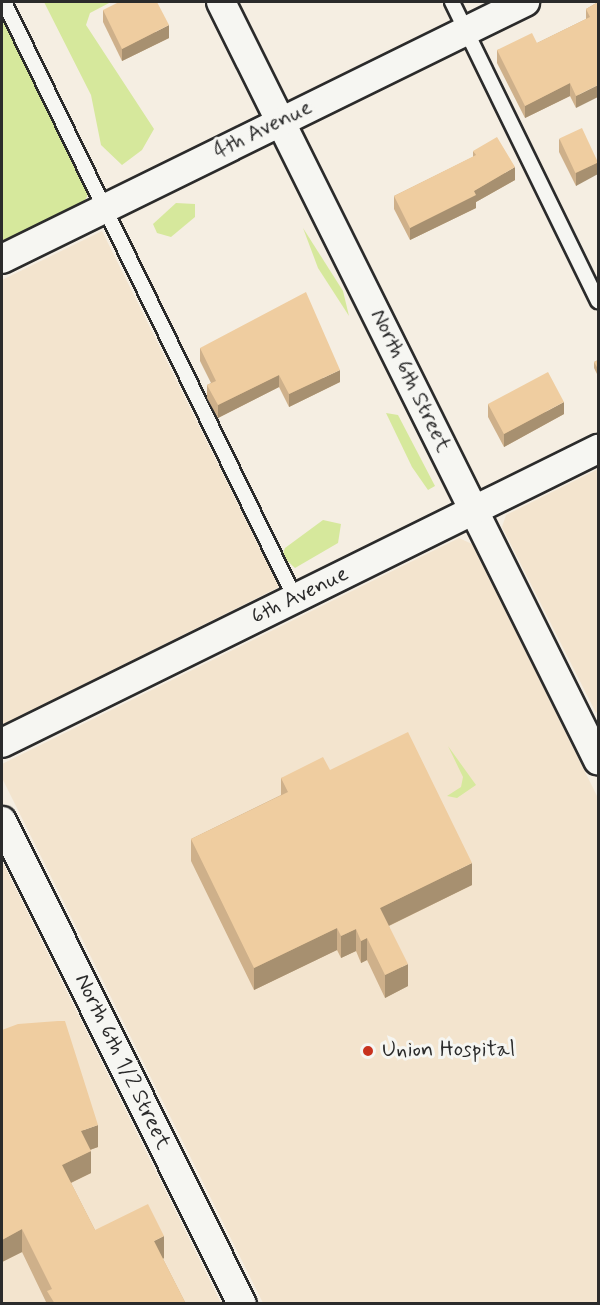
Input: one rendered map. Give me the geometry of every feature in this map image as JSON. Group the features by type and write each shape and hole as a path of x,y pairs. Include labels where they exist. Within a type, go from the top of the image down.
{"street":[{"name":"North 6th Street","path":"221,2 598,760"},
{"name":"4th Avenue","path":"2,259 525,2"},
{"name":"6th Avenue","path":"2,743 598,449"},
{"name":"North 6th 1/2 Street","path":"2,820 242,1304"}],"lane":[{"path":"4,2 103,209 295,598"},
{"path":"452,2 598,301"}],"shaded area":[{"path":"102,231 279,587 2,725 2,280"},
{"path":"598,469 598,711 596,713 502,527 506,515"},
{"name":"Union Hospital","path":"459,538 472,544 598,798 598,1303 263,1303 2,778 2,764"},
{"path":"2,861 221,1303 2,1303"}],"green space":[{"path":"44,2 111,2 90,13 86,25 154,129 142,150 122,165 101,145 91,95"},
{"path":"2,9 89,193 84,202 2,242"},
{"path":"176,203 195,204 195,217 171,237 157,233 153,224"},
{"path":"303,228 343,291 349,316 318,268"},
{"path":"386,413 398,415 435,486 428,490 412,467"},
{"path":"323,520 341,524 338,543 295,568 282,556 285,548"},
{"path":"448,746 476,785 457,798 447,796 461,787 463,777"}],"building":[{"path":"119,2 157,2 169,25 122,49 103,10"},
{"path":"598,2 598,85 576,96 570,83 525,106 497,50 532,33 537,43 590,17 586,9"},
{"path":"582,128 598,162 575,173 559,139"},
{"path":"497,137 515,167 474,191 476,195 410,228 394,196 476,155 473,151"},
{"path":"306,292 340,370 289,394 279,375 218,405 207,385 216,381 200,348"},
{"path":"548,372 564,402 504,434 488,404"},
{"path":"408,732 472,863 380,908 408,964 385,975 367,938 361,941 356,929 341,936 337,928 254,968 191,839 288,792 281,778 323,757 330,770"},
{"path":"65,1021 98,1125 81,1131 91,1151 62,1165 95,1230 148,1204 164,1236 154,1241 186,1304 55,1304 47,1291 52,1289 22,1229 2,1240 2,1030 18,1024"}],"place":[{"name":"Union Hospital","path":"368,1051"}]}
